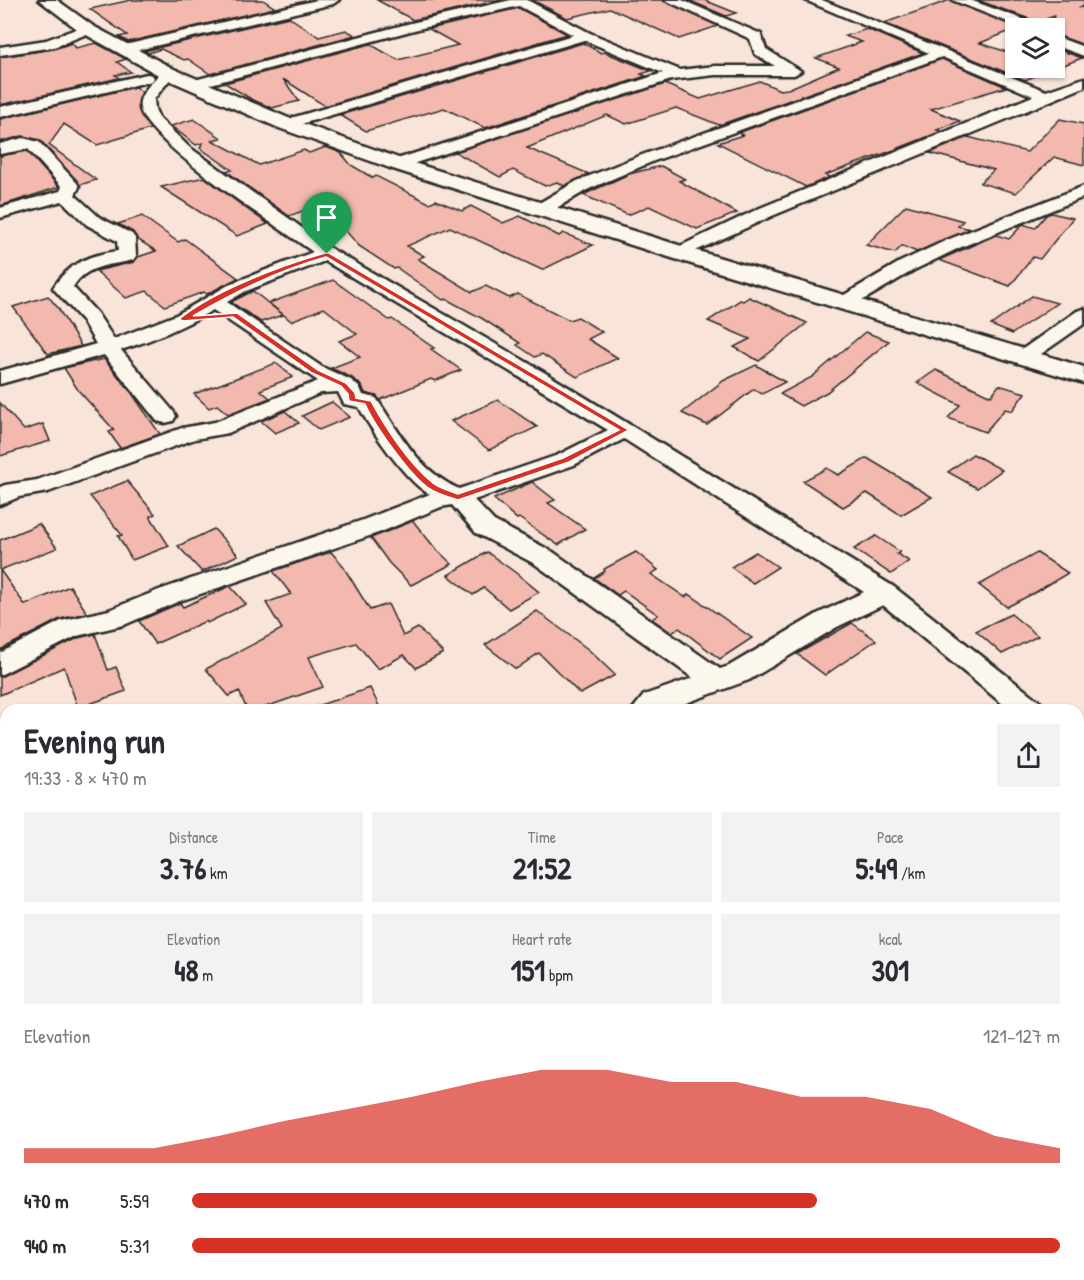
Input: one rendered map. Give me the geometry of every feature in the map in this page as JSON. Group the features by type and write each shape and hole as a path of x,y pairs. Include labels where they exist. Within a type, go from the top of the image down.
{"main road":[{"path":"47,0 87,29 168,73 286,124 397,164 540,210 1084,375"}],"street":[{"path":"125,49 333,0"},
{"path":"671,0 751,34 756,38 760,51 813,82"},
{"path":"811,0 940,53 978,66 1045,96"},
{"path":"958,0 1007,18"},
{"path":"196,84 519,1 585,36 677,74"},
{"path":"690,7 707,3"},
{"path":"243,5 261,16"},
{"path":"0,51 49,45 87,29"},
{"path":"286,124 585,36"},
{"path":"1065,44 1084,52"},
{"path":"540,210 583,185 813,82 940,53"},
{"path":"397,164 677,74 718,70 813,82"},
{"path":"168,73 147,99 147,108 152,120 183,150 327,254 625,430 885,593 1023,704"},
{"path":"23,143 0,114 147,78"},
{"path":"680,253 766,212 1084,82"},
{"path":"0,149 23,143 33,145 71,187 66,195 0,213"},
{"path":"66,195 77,210 95,225 126,238 127,256 99,258 69,276 63,288 90,317 109,348 165,416"},
{"path":"846,302 907,266 953,244 1080,195"},
{"path":"0,378 139,338 183,319 239,287 273,275 292,265 327,254"},
{"path":"212,301 235,315 316,379 343,385 351,393 352,399 368,403 375,417 420,476 432,486 458,497 485,527 544,558 716,680"},
{"path":"183,319 235,315"},
{"path":"1024,357 1084,315"},
{"path":"0,497 13,490 40,487 190,433 220,429 316,379"},
{"path":"0,665 70,628 115,618 168,596 372,526 436,500 458,497 566,460 625,430"},
{"path":"653,704 675,694 739,673 828,620 885,593"}],"building":[{"path":"131,0 263,0 275,8 128,42 119,37 127,35 90,9"},
{"path":"377,0 501,0 413,20"},
{"path":"532,0 663,0 718,26 679,39 610,8 567,18"},
{"path":"688,0 704,0 736,13 726,16"},
{"path":"950,0 1005,23 1005,33 980,43 1005,51 1005,72 884,23"},
{"path":"977,0 1084,0 1084,5 1080,7 1084,8 1084,45 1065,38 1065,18 1054,18 1054,16 1027,18"},
{"path":"519,8 567,34 325,106 283,79 299,101 272,108 251,99 225,83 370,44 398,60 458,45 429,29"},
{"path":"289,17 319,37 346,30 355,35 210,74 188,59 184,60 161,49 148,53 144,51"},
{"path":"867,29 923,53 719,125 676,108 626,124 607,115 527,148 589,174 564,186 557,182 545,186 513,170 500,177 455,152 665,84 700,99 760,81 780,90 788,89 839,67 816,58 862,42 845,36"},
{"path":"72,43 76,48 96,43 126,59 117,62 131,72 115,75 119,78 0,105 0,57 54,49"},
{"path":"583,43 601,53 604,52 651,71 641,74 646,76 485,128 444,108 366,131 340,115"},
{"path":"1065,52 1082,58 1065,65"},
{"path":"942,59 1006,87 931,109 960,121 937,130 942,131 825,175 830,177 806,187 718,143 743,135 738,133"},
{"path":"135,87 142,92 138,108 150,129 97,145 64,124 49,145 96,180 80,185 40,140 22,136 0,142 0,119"},
{"path":"194,119 221,138 212,140 259,165 304,150 309,153 326,147 341,153 351,165 373,178 376,176 429,203 436,200 462,211 471,206 503,223 520,216 559,236 563,233 593,245 542,270 450,227 407,246 424,256 418,259 472,292 486,286 509,298 518,294 569,320 578,317 602,332 588,339 618,358 577,377 542,354 535,357 517,345 520,343 483,319 446,299 443,300 397,268 394,269 359,246 345,230 337,232 305,210 289,216 226,171 232,170 200,148 203,143 196,145 171,126"},
{"path":"1060,119 1084,124 1084,165 1054,157 1016,193 980,183 994,170 930,153 968,137 1027,152"},
{"path":"27,151 59,187 0,206 0,156"},
{"path":"661,166 685,179 679,181 737,213 697,229 649,206 628,215 583,195 629,174"},
{"path":"204,177 268,224 237,236 161,187"},
{"path":"906,205 963,221 958,226 970,229 917,252 902,246 895,253 866,245"},
{"path":"1051,213 1073,218 1040,259 1033,257 1010,286 939,260 996,235 1009,239 1023,224 1035,228 1046,215"},
{"path":"142,216 178,242 185,239 238,278 207,294 204,292 165,306 147,291 126,298 96,271 134,262 138,257 156,251 137,239 133,232 118,224"},
{"path":"333,280 389,320 392,319 434,348 431,349 461,370 435,381 431,379 380,400 376,396 365,393 362,386 352,378 331,368 360,357 339,341 357,334 324,308 291,321 269,303"},
{"path":"253,291 283,315 261,322 231,302"},
{"path":"48,296 81,346 48,354 13,307"},
{"path":"1032,296 1057,303 1012,334 991,325"},
{"path":"749,297 807,323 759,361 734,347 750,339 708,321 740,300 743,301"},
{"path":"865,332 889,341 827,392 801,406 780,394 812,377"},
{"path":"104,359 131,392 160,434 120,448 109,432 114,430 78,390 64,368"},
{"path":"276,363 293,377 260,390 270,398 228,414 217,405 209,408 194,394"},
{"path":"756,365 785,382 762,394 754,389 707,425 682,413 723,381"},
{"path":"936,370 991,396 999,385 1025,393 1012,411 1005,409 985,432 948,418 960,405 917,383"},
{"path":"498,400 537,427 489,450 451,421"},
{"path":"332,402 350,417 319,430 302,416"},
{"path":"0,403 24,430 43,424 50,441 0,456"},
{"path":"285,411 299,423 275,433 261,421"},
{"path":"973,454 1002,470 977,488 948,472"},
{"path":"867,458 932,497 901,515 867,493 843,507 803,481 827,468 838,475"},
{"path":"127,481 155,514 150,516 169,546 132,560 118,536 122,535 90,496"},
{"path":"532,482 555,500 548,503 585,529 558,545 519,518 517,519 494,499"},
{"path":"413,521 435,548 452,564 411,585 389,563 371,538"},
{"path":"39,524 57,548 0,570 0,540"},
{"path":"214,529 238,555 202,572 178,546"},
{"path":"876,536 909,561 891,574 854,549"},
{"path":"331,552 341,563 370,610 388,604 403,636 418,628 443,653 416,668 404,655 378,669 356,643 309,657 323,687 274,704 244,704 239,691 229,696 206,669 282,629 266,603 291,594 273,571"},
{"path":"487,552 539,592 509,609 484,588 473,595 448,575"},
{"path":"636,552 658,570 651,574 685,597 689,594 752,638 720,659 679,628 672,633 652,619 658,615 624,591 618,595 594,578 605,571 604,569"},
{"path":"756,552 778,567 753,583 731,567"},
{"path":"1037,553 1068,573 1007,607 979,585"},
{"path":"0,570 25,605 70,586 87,613 60,619 0,650"},
{"path":"230,586 246,604 155,644 139,621 180,603 183,607"},
{"path":"537,611 589,650 615,675 580,694 539,653 516,669 485,645"},
{"path":"1011,614 1038,636 1002,654 976,631"},
{"path":"852,623 876,640 825,675 797,654"},
{"path":"95,634 108,670 116,667 126,691 89,704 77,704 64,667 0,695 0,677 78,638"},
{"path":"370,688 378,704 323,704"}],"route":[{"path":"327,254 625,430 566,460 458,497 432,486 420,476 375,417 368,403 352,399 351,393 343,385 315,371 235,315 183,319 239,287 273,275 292,265 327,254"}]}
